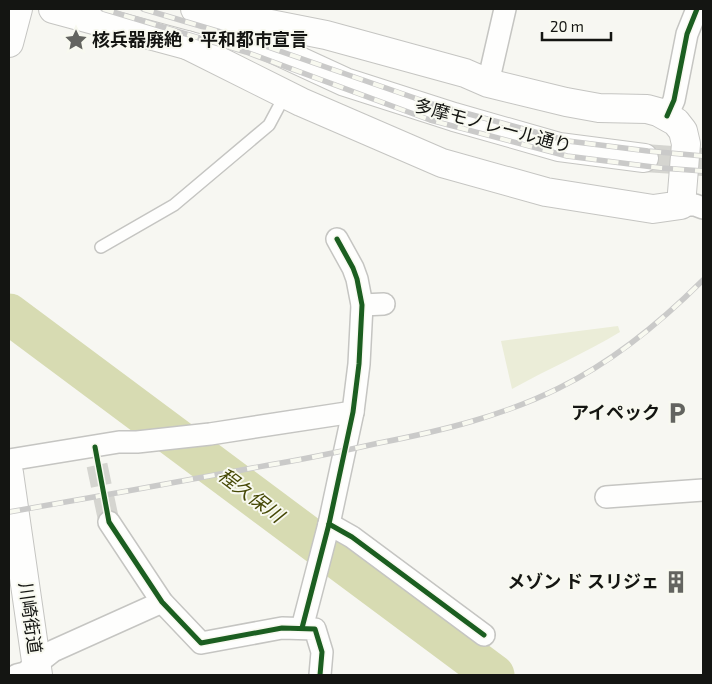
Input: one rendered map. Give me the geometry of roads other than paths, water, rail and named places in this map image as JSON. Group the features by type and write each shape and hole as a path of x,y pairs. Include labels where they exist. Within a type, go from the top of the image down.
{"main road":[{"path":"9,44 18,9"},
{"name":"多摩モノレール通り","path":"53,9 188,46 308,76 345,82"},
{"name":"多摩モノレール通り","path":"185,9 345,82 454,118 559,147 644,158"},
{"path":"188,46 285,95 442,163 546,192 653,209 692,206 686,144 683,132 676,122 667,116 648,109 599,108 566,102 488,83 466,73 326,35 195,9"},
{"name":"川崎街道","path":"9,473 31,672"}],"street":[{"path":"488,83 505,9"},
{"path":"667,116 674,100 687,34 697,9"},
{"path":"302,628 329,524 353,412 359,364 362,305 358,279 337,239"},
{"path":"362,305 384,304"},
{"path":"9,460 96,456 119,442 137,442 210,434 353,412"},
{"path":"606,496 703,490"},
{"path":"109,522 162,602 201,643 282,628 315,629 322,652 320,675"},
{"path":"329,524 352,536 484,636"},
{"path":"31,672 53,651 162,602"}],"lane":[{"path":"101,247 174,205 269,125 285,95"}],"waterway":[{"name":"程久保川","path":"9,314 494,675"}],"tunnel":[{"path":"644,158 703,162"},
{"path":"97,465 109,522"}],"railway":[{"path":"103,9 246,52 430,120 567,156 661,168 703,171"},
{"path":"143,9 251,41 432,104 568,141 703,156"},
{"path":"9,512 324,455 425,433 494,415 538,398 599,366 653,326 703,280"}],"place":[{"name":"核兵器廃絶・平和都市宣言","path":"76,40"},
{"name":"アイペック","path":"677,413"},
{"name":"メゾン ド スリジェ","path":"676,582"}]}
